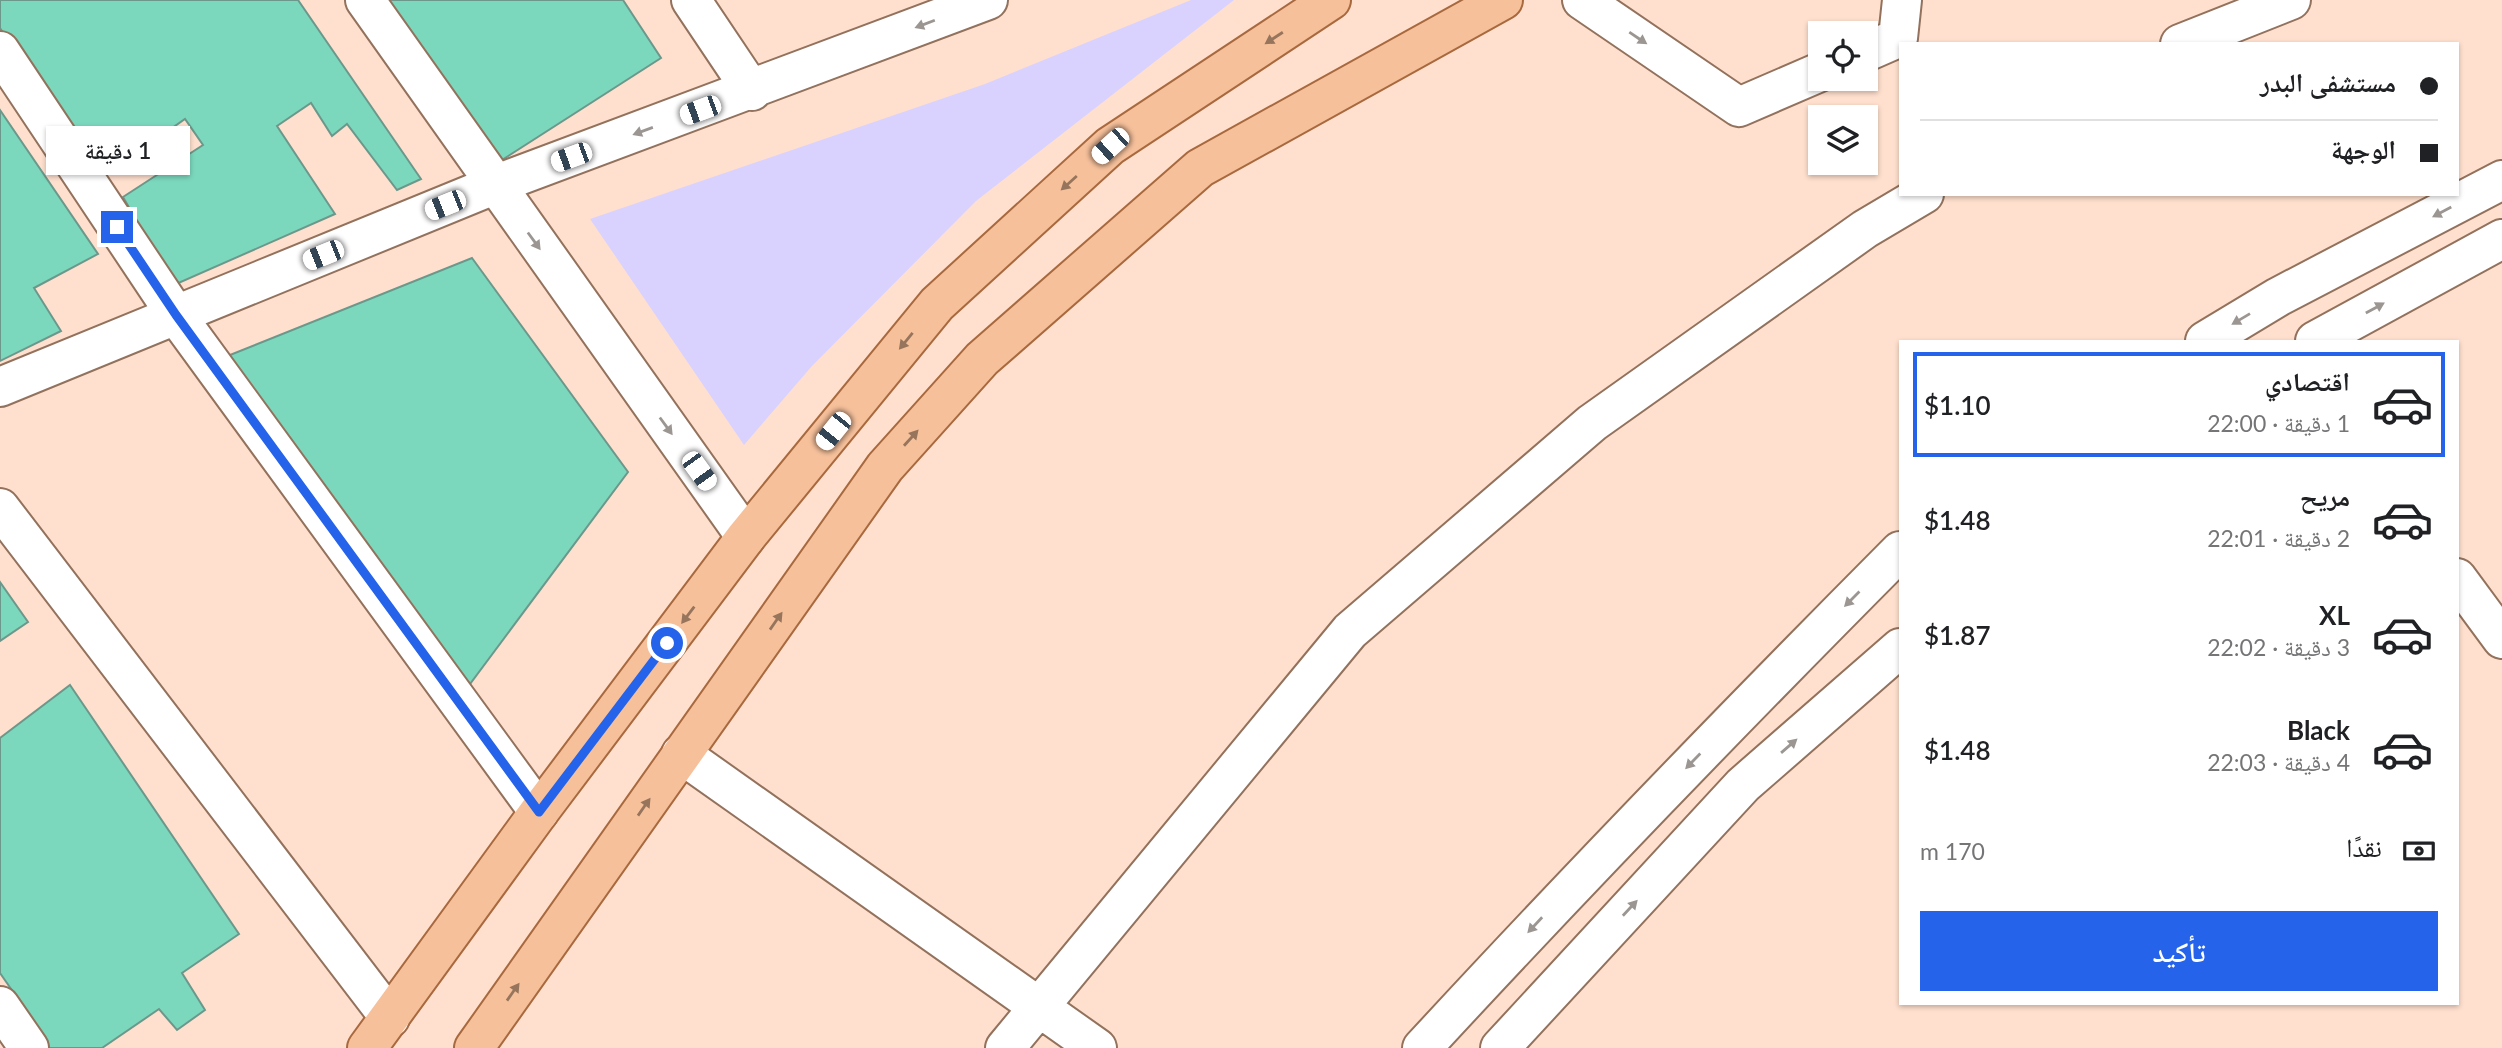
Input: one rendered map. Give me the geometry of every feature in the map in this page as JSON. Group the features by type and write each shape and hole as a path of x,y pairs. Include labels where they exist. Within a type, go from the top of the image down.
{"main road":[{"path":"367,1048 539,812 746,537 937,304 1110,146 1331,0"},
{"path":"474,1048 885,467 982,359 1200,168 1503,0"}],"street":[{"path":"365,0 746,537"},
{"path":"691,0 751,91"},
{"path":"0,387 494,185 751,91 988,0"},
{"path":"1581,0 1739,107 1808,77"},
{"path":"1878,47 1898,38 1902,0"},
{"path":"2185,42 2291,0"},
{"path":"0,51 176,315 539,812"},
{"path":"2207,340 2278,297 2502,180"},
{"path":"1005,1048 1350,631 1592,423 1865,229 1921,196"},
{"path":"2317,340 2502,239"},
{"path":"0,508 390,1018"},
{"path":"1422,1048 1731,721 1899,552"},
{"path":"2459,581 2502,639"},
{"path":"1500,1048 1743,785 1899,649"},
{"path":"681,754 1097,1048"},
{"path":"0,1006 30,1048"}],"shaded area":[{"path":"1191,0 1234,0 976,201 812,366 744,445 590,219 985,84"}],"building":[{"path":"0,0 298,0 421,179 397,190 347,124 332,136 311,103 277,126 335,214 174,285 123,197 203,145 185,119 100,179 0,28"},
{"path":"360,0 623,0 661,58 477,176"},
{"path":"0,110 98,254 34,288 61,331 0,361"},
{"path":"472,258 628,472 467,688 225,357"},
{"path":"0,582 28,622 0,641"},
{"path":"70,685 239,934 182,973 205,1010 177,1030 159,1009 102,1048 43,1048 18,999 0,973 0,738"}],"route":[{"path":"117,227 176,315 539,812 667,643"}]}
